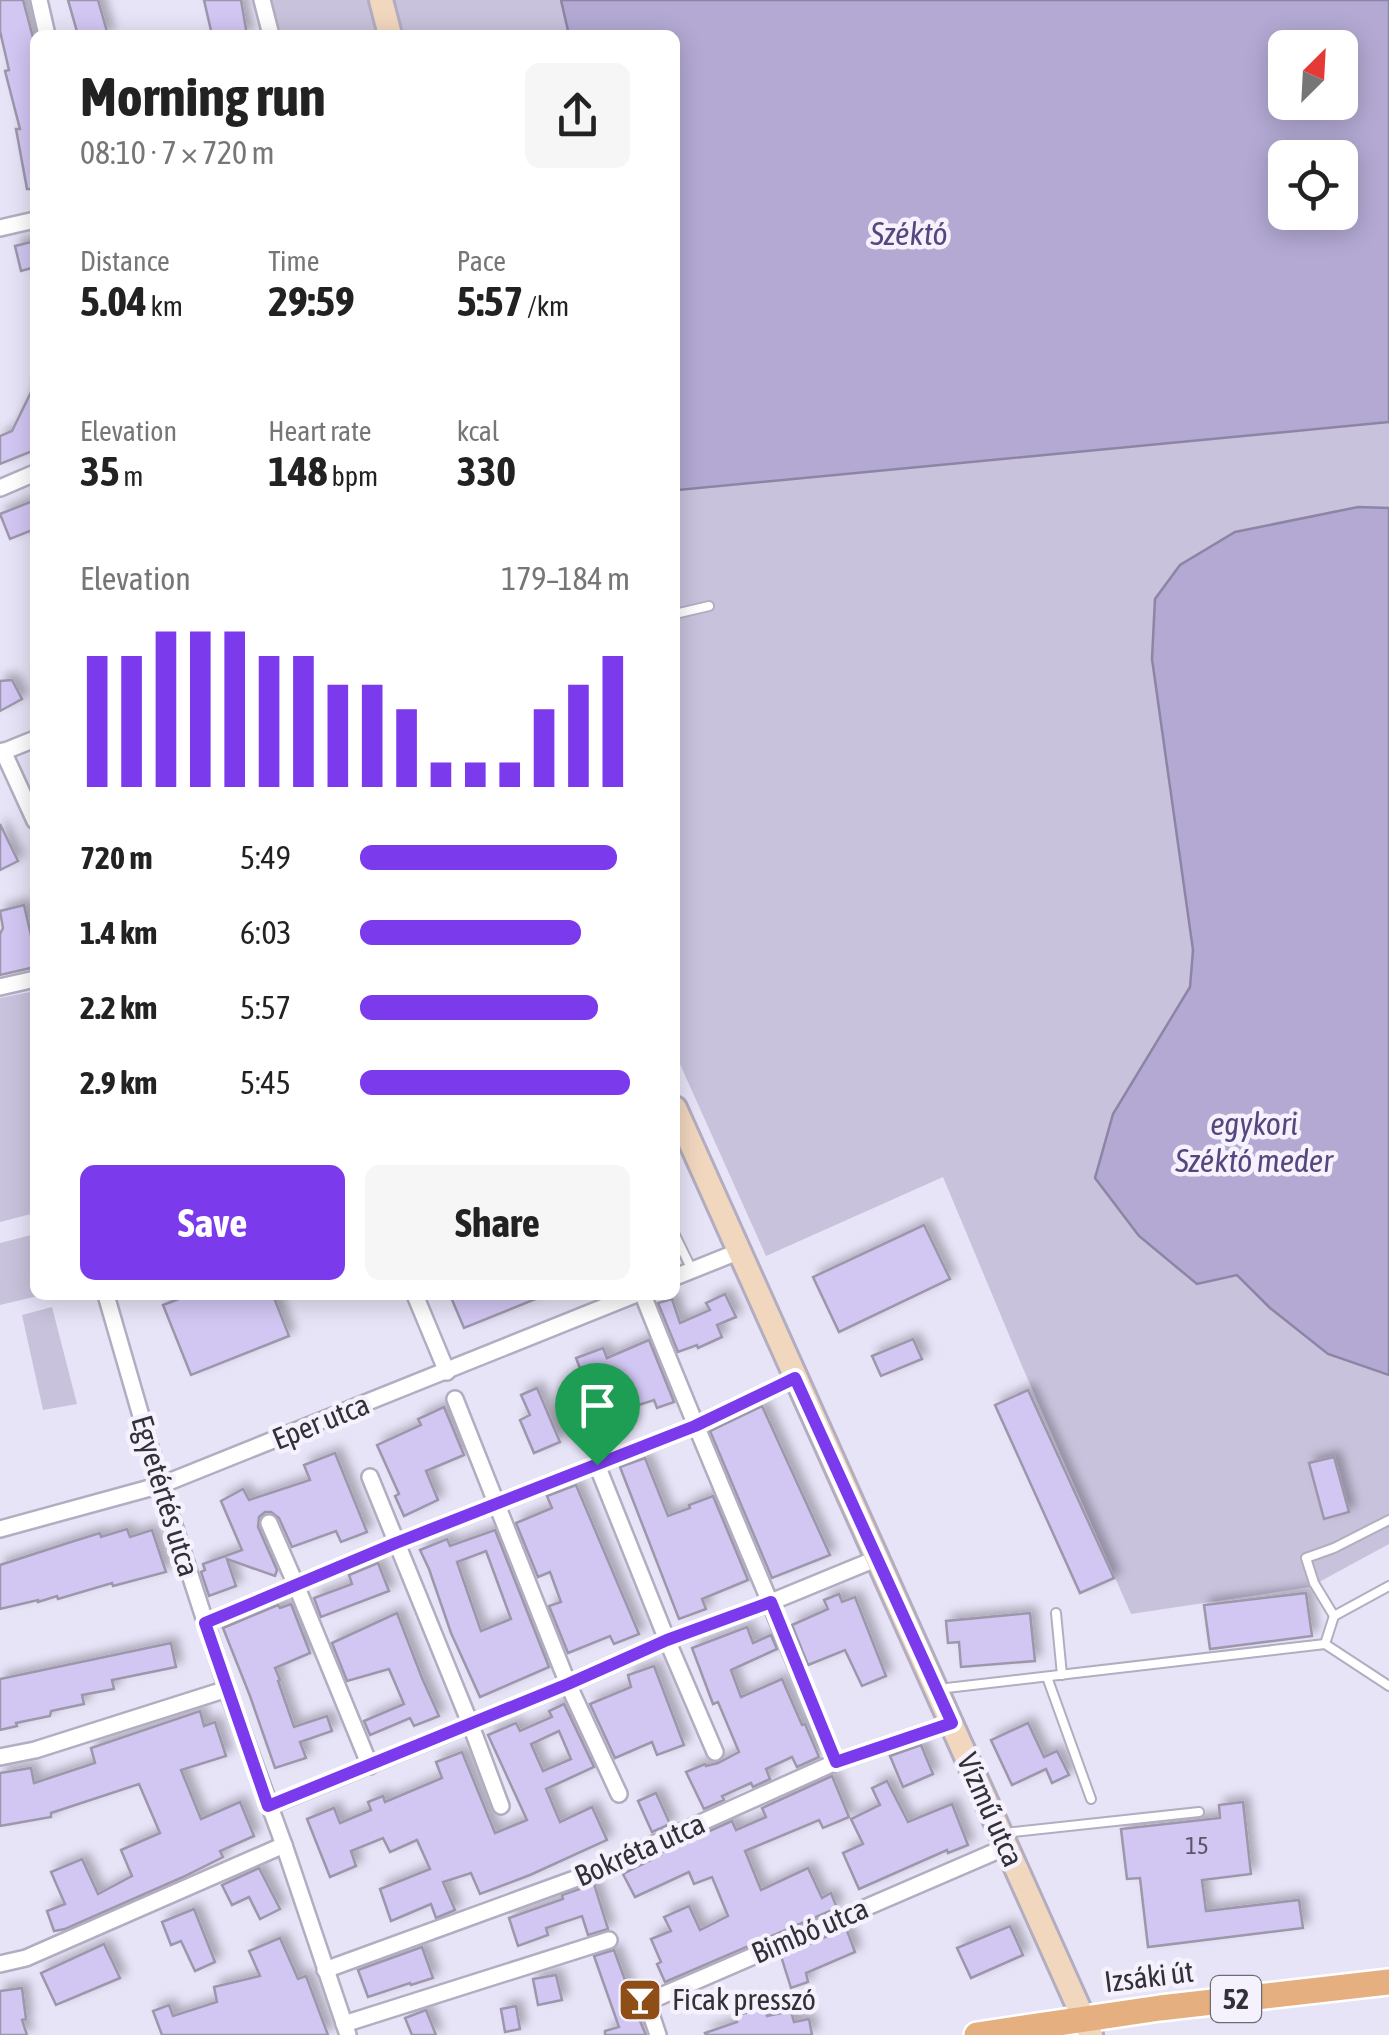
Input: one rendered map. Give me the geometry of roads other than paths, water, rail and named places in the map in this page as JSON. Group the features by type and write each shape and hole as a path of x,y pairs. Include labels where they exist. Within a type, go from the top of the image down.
{"main road":[{"path":"381,0 389,30"},
{"name":"Vízmű utca","path":"680,1119 1087,2027"},
{"name":"Izsáki út","path":"977,2035 1087,2027 1389,1982"}],"street":[{"path":"39,0 47,30"},
{"path":"262,0 270,30"},
{"path":"0,228 30,221"},
{"path":"0,488 30,475"},
{"path":"30,741 2,752 30,811"},
{"path":"0,987 30,981"},
{"path":"680,1275 740,1251"},
{"name":"Egyetértés utca","path":"107,1300 226,1689 346,2029"},
{"path":"417,1300 448,1372"},
{"name":"Eper utca","path":"3,1523 161,1485 622,1300"},
{"path":"645,1300 836,1762"},
{"path":"205,1623 695,1426 795,1378"},
{"path":"455,1399 568,1684 618,1794"},
{"path":"597,1465 715,1752"},
{"path":"370,1477 501,1806"},
{"path":"268,1523 370,1766"},
{"path":"268,1806 667,1640 878,1558"},
{"path":"0,1756 34,1750 226,1689"},
{"name":"Bokréta utca","path":"324,1970 580,1877 836,1762 952,1723"},
{"name":"Bimbó utca","path":"658,2035 647,2002 1003,1840"},
{"path":"0,1964 26,1958 284,1845"},
{"path":"346,2029 610,1940"}],"lane":[{"path":"680,613 709,606"},
{"path":"680,1245 692,1270"},
{"path":"1334,1616 1314,1584 1306,1558 1389,1520"},
{"path":"1326,1644 1334,1616 1389,1586"},
{"path":"1056,1613 1062,1676"},
{"path":"937,1689 1326,1644 1389,1686"},
{"path":"1047,1677 1091,1799"},
{"path":"1003,1840 1199,1812"}],"water":[{"name":"Széktó","path":"561,0 1389,0 1389,422 680,490 680,30 568,30"},
{"name":"egykori Széktó meder","path":"1358,507 1389,508 1389,1375 1328,1354 1270,1308 1237,1275 1197,1284 1139,1236 1095,1178 1113,1114 1190,987 1193,950 1152,659 1155,599 1180,565 1235,532"}],"place":[{"name":"Ficak presszó","path":"640,2000"}]}
